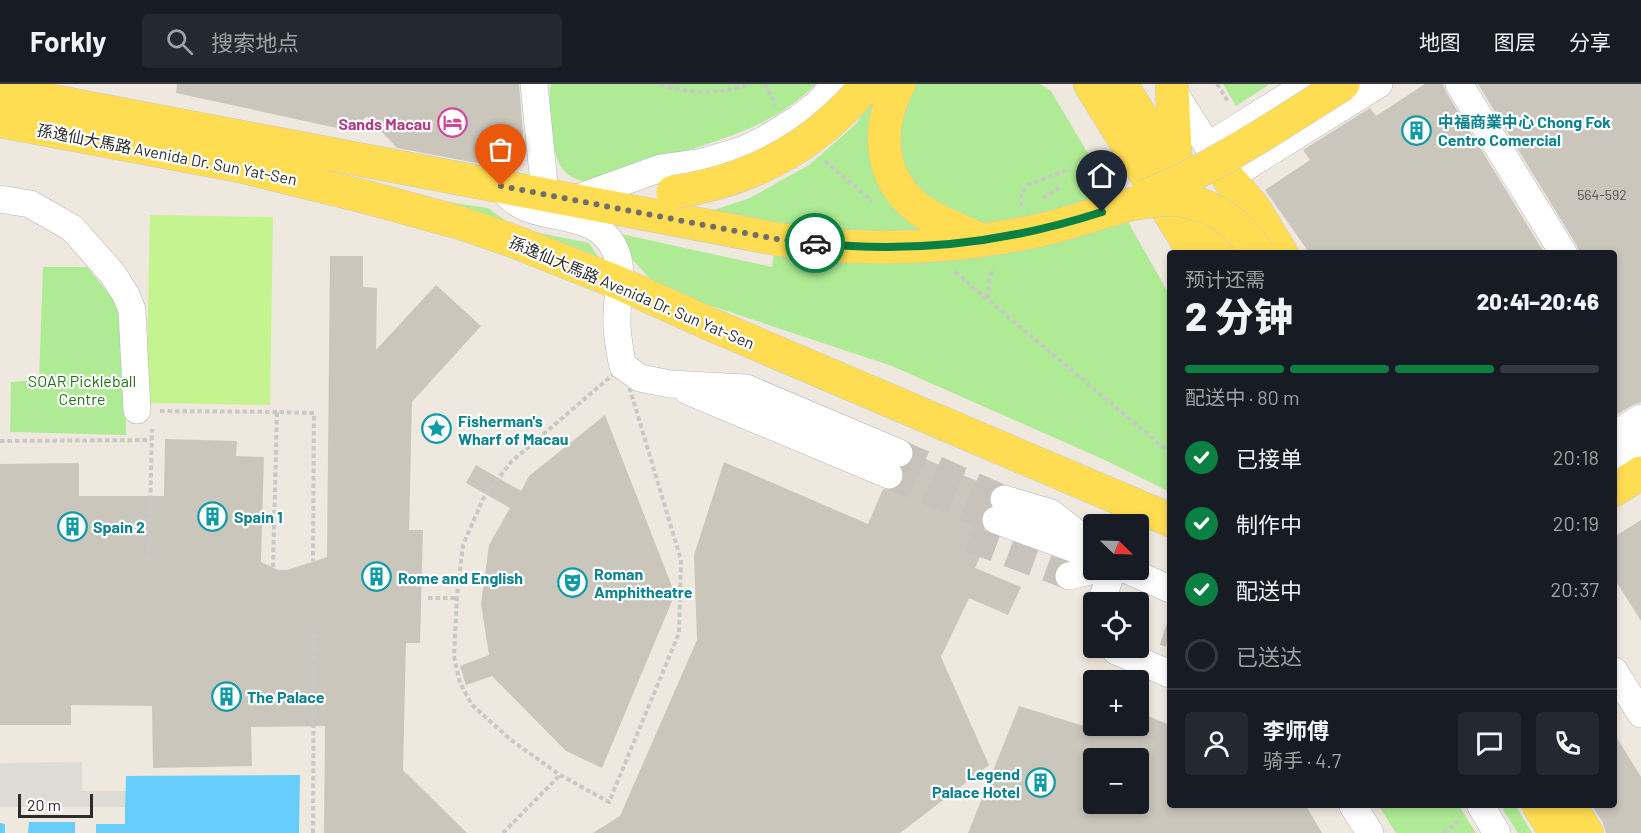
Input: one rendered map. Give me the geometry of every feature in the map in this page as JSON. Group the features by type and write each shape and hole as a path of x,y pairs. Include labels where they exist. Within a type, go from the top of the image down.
{"main road":[{"path":"572,199 673,192 719,183 762,167 783,156 822,129 840,114 867,84"},
{"path":"899,84 887,112 884,134 886,157 891,172 907,197 930,217 983,240"},
{"path":"1120,207 1173,185 1224,158 1343,84"},
{"path":"1097,85 1176,173 1224,250"},
{"path":"1097,85 1193,250"},
{"path":"1171,86 1176,173"},
{"name":"孫逸仙大馬路 Avenida Dr. Sun Yat-Sen","path":"0,91 782,240 839,246 896,248 983,240 1066,224 1120,207"},
{"name":"孫逸仙大馬路 Avenida Dr. Sun Yat-Sen","path":"0,121 240,166 461,223 619,283 1167,519"},
{"path":"1228,178 1254,208 1280,250"},
{"path":"1120,207 1161,200 1195,203 1227,218 1240,229 1255,250"},
{"path":"1170,213 1172,250"},
{"path":"619,283 886,375 1167,494"},
{"path":"1617,488 1641,473"},
{"path":"1540,808 1556,833"},
{"path":"1571,808 1587,833"}],"street":[{"path":"534,84 572,199 661,168 703,162 743,150 798,119 837,84"},
{"path":"1208,146 1307,84"},
{"path":"1171,86 1228,178 1379,84"},
{"path":"1459,84 1562,250"},
{"path":"1246,122 1247,139 1258,152 1267,154"},
{"path":"501,186 509,197 523,207 531,211 582,221 602,232 611,243 620,269 616,319 623,366 640,378 670,384 894,464"},
{"path":"0,199 30,204 72,228 112,273 126,295 132,310 145,411"},
{"path":"1617,433 1641,418"},
{"path":"1617,460 1641,445"},
{"path":"1083,539 1050,513 1000,509 1083,550"},
{"path":"1149,580 1167,588"},
{"path":"1132,658 1167,674"},
{"path":"1617,676 1641,714"},
{"path":"1354,808 1370,833"},
{"path":"1481,808 1497,833"}],"path":[{"path":"661,84 691,92 712,93 750,84"},
{"path":"765,84 775,103"},
{"path":"817,155 877,206"},
{"path":"1023,210 1020,200 1028,185 1070,169"},
{"path":"954,270 1167,450"},
{"path":"623,366 681,560 679,633 609,802 560,775 512,740 472,705 460,683 454,656 463,545 483,499 510,462 623,366"},
{"path":"149,560 151,440 145,411 314,413 313,561"},
{"path":"273,567 277,412"},
{"path":"0,441 151,440"},
{"path":"428,598 457,598"},
{"path":"313,833 314,630"},
{"path":"503,833 560,775"}],"green space":[{"path":"551,84 816,84 783,111 747,129 591,183 579,180 564,171 556,156 550,100"},
{"path":"881,84 1040,84 1051,91 1167,291 1167,491 1107,461 892,366 658,288 607,231 772,267 776,237 672,216 717,209 750,198 809,165 856,124"},
{"path":"1223,84 1270,84 1236,106"},
{"path":"397,194 488,208 516,228 589,243 603,264"},
{"path":"150,215 273,217 270,405 146,403"},
{"name":"SOAR Pickleball Centre","path":"43,267 87,267 125,313 126,435 10,432 11,382 39,380"},
{"path":"1380,808 1460,808 1476,833 1396,833"},
{"path":"1504,808 1517,808 1532,833 1518,833"}],"shaded area":[{"path":"82,762 82,791 126,791 125,807 0,807 0,763"}],"water":[{"path":"300,775 299,833 0,833 0,807 125,807 126,776"}],"pier":[{"path":"0,807 125,807 125,824 96,824 96,833 75,833 75,822 29,822 28,833 5,833 5,824 0,823"}],"building":[{"name":"Sands Macau","path":"177,84 519,84 523,134 507,153 487,165 397,148 367,116 351,131 176,93"},
{"name":"中福商業中心 Chong Fok Centro Comercial","path":"1425,84 1443,84 1543,250 1307,250 1265,190 1310,160 1303,150 1370,108 1376,116"},
{"path":"1478,84 1641,84 1641,402 1617,414 1617,250 1578,250"},
{"path":"330,256 363,256 363,287 377,288 376,350 436,285 481,326 412,402 409,530 423,530 420,643 406,643 403,770 467,833 324,833 325,726 251,727 252,766 153,768 152,706 71,705 71,725 0,725 0,464 79,463 79,496 164,496 165,439 237,441 236,456 264,457 261,562 278,570 287,570 327,557"},
{"name":"Roman Amphitheatre","path":"605,415 675,594 602,768 566,751 492,676 466,685 460,666 489,655 481,604 489,545 510,508 466,483 476,465 521,491 529,476"},
{"path":"914,454 993,488 989,495 990,506 981,514 980,522 984,530 990,534 975,568 1021,587 1008,615 969,598 941,657 989,765 900,833 593,833 620,816 697,640 694,555 724,462 868,524 883,489 892,490 899,487 904,481 903,468 913,460"},
{"path":"1641,520 1641,621 1617,583 1617,535"},
{"name":"Legend Palace Hotel","path":"1019,706 1083,726 1083,736 1149,736 1149,716 1167,724 1167,808 1307,808 1322,833 968,833"},
{"path":"1617,738 1641,777 1641,833 1606,833 1603,823 1593,808 1617,808"}],"tunnel":[{"path":"899,453 1004,499"},
{"path":"889,475 996,520"},
{"path":"970,539 1069,576"}],"way so far":[{"path":"501,186 782,240 815,243"}],"place":[{"name":"Sands Macau","path":"452,123"},
{"name":"中福商業中心 Chong Fok Centro Comercial","path":"1417,130"},
{"name":"Fisherman's Wharf of Macau","path":"437,429"},
{"name":"Spain 1","path":"213,516"},
{"name":"Spain 2","path":"72,526"},
{"name":"Rome and English","path":"377,577"},
{"name":"Roman Amphitheatre","path":"573,582"},
{"name":"The Palace","path":"226,696"},
{"name":"Legend Palace Hotel","path":"1041,782"}],"route":[{"path":"815,243 896,248 953,244 1010,236 1066,224 1102,212"}]}
